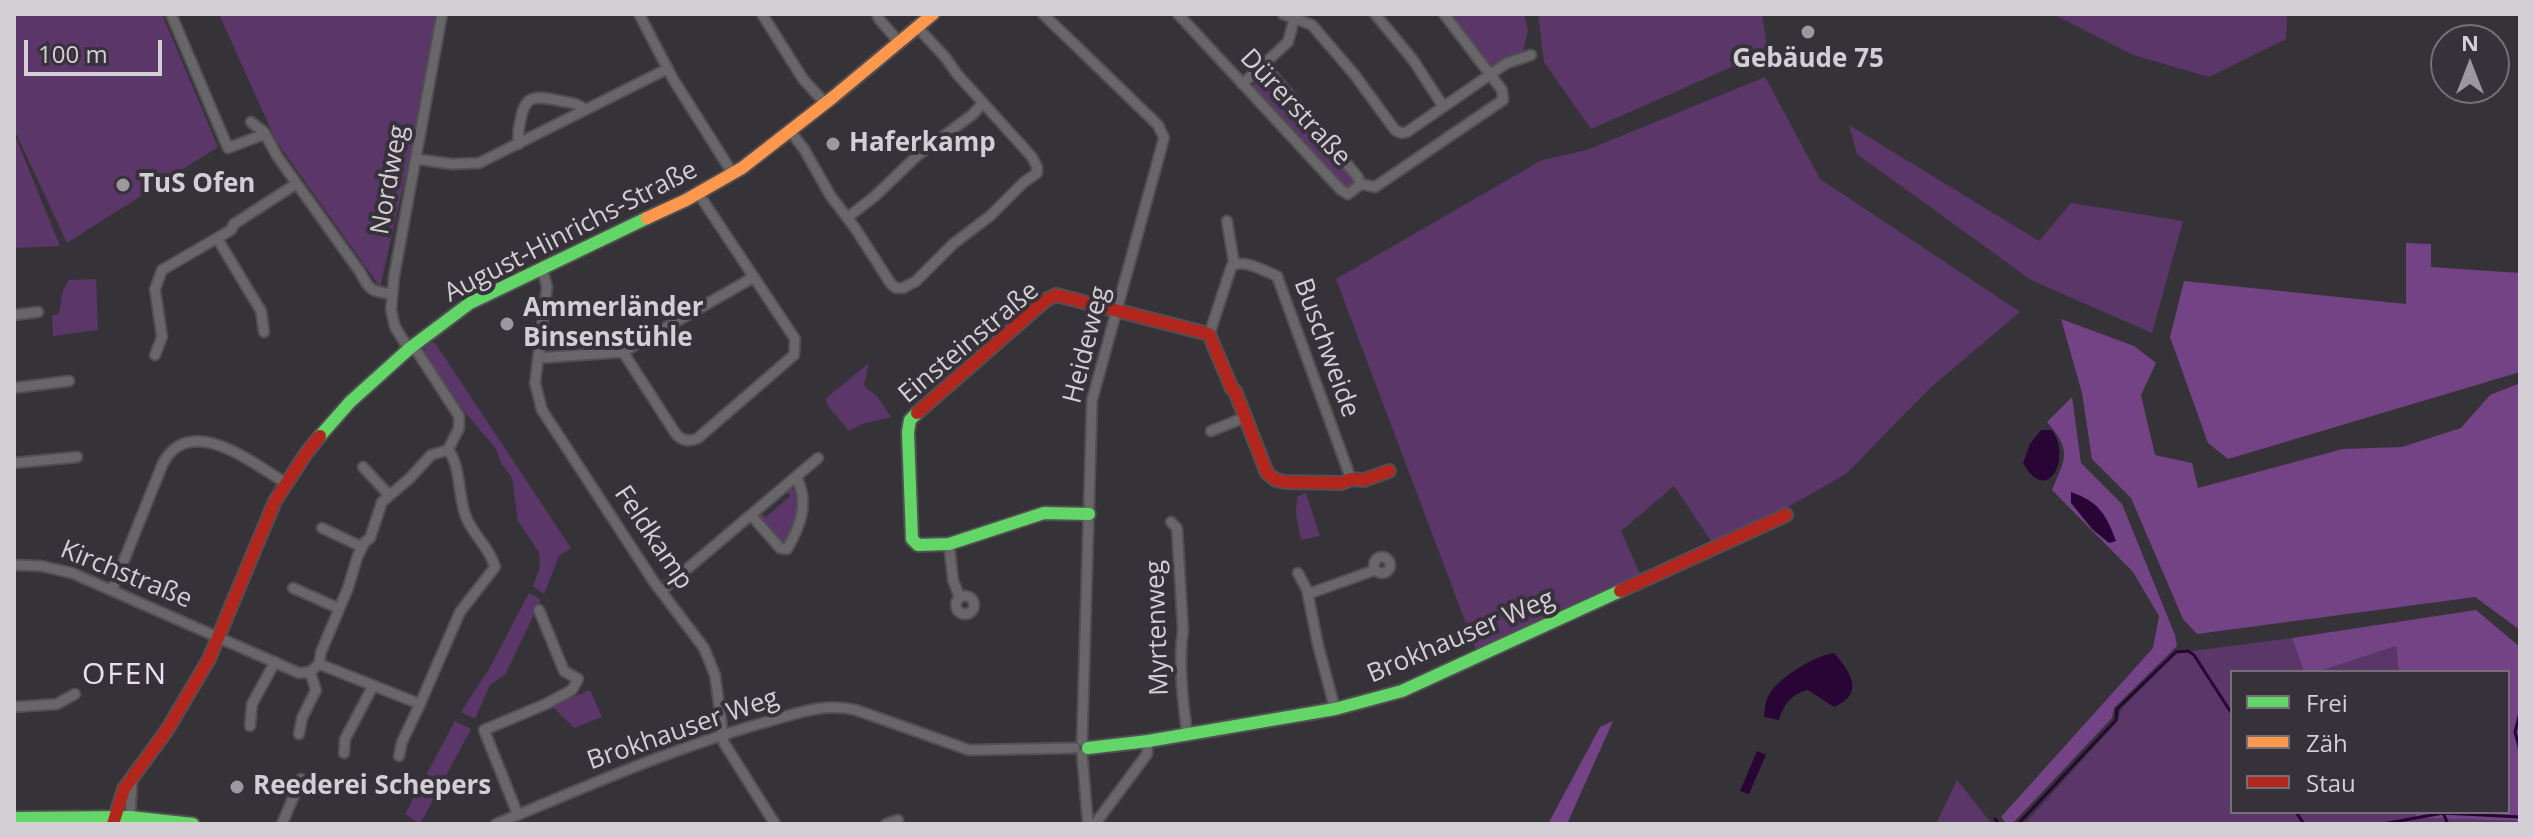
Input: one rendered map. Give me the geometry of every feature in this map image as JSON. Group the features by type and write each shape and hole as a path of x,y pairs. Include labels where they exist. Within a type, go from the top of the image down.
{"street":[{"path":"171,14 228,148 265,134"},
{"name":"Nordweg","path":"442,14 392,294 393,324 410,348 418,353 459,416 459,428 448,450"},
{"path":"639,14 667,69 733,174"},
{"path":"762,14 803,79 825,103"},
{"path":"877,14 899,42"},
{"name":"August-Hinrichs-Straße","path":"114,820 124,789 176,715 219,637 268,516 286,483 333,420 410,348 470,303 733,174 933,14"},
{"name":"Heideweg","path":"1043,14 1163,132 1163,143 1092,400 1082,748 1088,824"},
{"name":"Dürerstraße","path":"1178,14 1341,190 1348,194 1361,184"},
{"path":"1283,14 1312,25 1399,133 1407,132 1507,63 1531,55"},
{"path":"1375,14 1413,60 1443,106"},
{"path":"1263,64 1361,184 1375,187 1504,97 1491,74 1444,14"},
{"path":"1242,84 1290,39 1295,16"},
{"path":"790,131 891,284 899,288 916,281 941,255 1037,173 1032,157 918,28"},
{"path":"416,159 452,164 484,161 667,69"},
{"path":"519,144 522,110 529,100 542,97 578,104 585,110"},
{"path":"847,218 983,103"},
{"path":"251,122 265,134 369,288 392,294"},
{"path":"155,355 162,337 155,289 159,274 170,264 231,230 234,224 296,184"},
{"path":"623,352 676,434 687,440 698,438 795,353 795,339 698,193"},
{"path":"1207,333 1211,329 1229,269 1234,263 1227,221"},
{"path":"217,238 263,314 264,332"},
{"name":"Buschweide","path":"1234,263 1250,265 1277,276 1351,479"},
{"name":"Feldkamp","path":"542,268 547,285 536,392 546,419 709,657 728,752 775,824"},
{"path":"538,358 623,352 754,277"},
{"name":"Einsteinstraße","path":"1089,514 1044,513 949,544 920,546 912,539 908,432 910,420 1050,297 1063,296 1116,311"},
{"path":"1116,311 1207,333 1212,337 1267,473 1276,480 1342,483 1351,479 1364,480 1389,471"},
{"path":"14,315 38,312"},
{"path":"14,388 69,381"},
{"path":"1211,431 1246,417"},
{"path":"112,590 163,463 174,448 195,441 210,441 286,483"},
{"path":"299,734 302,718 316,690 310,672 319,664 338,608 362,547 370,538 381,505 431,455 448,450 454,459 464,513 495,567 460,612 402,742 399,756"},
{"path":"14,463 77,457"},
{"path":"661,591 818,458"},
{"path":"363,467 389,495"},
{"path":"751,515 780,548 787,549 802,521 802,492 796,477"},
{"name":"Brokhauser Weg","path":"496,824 617,773 722,734 820,708 840,707 861,712 969,750 1082,748 1148,741 1335,709 1402,691 1786,515"},
{"name":"Myrtenweg","path":"1171,522 1177,528 1183,630 1180,643 1187,733"},
{"path":"322,528 362,547"},
{"path":"949,544 953,580 960,598"},
{"name":"Kirchstraße","path":"14,565 61,570 299,673 310,672"},
{"path":"1308,594 1375,570"},
{"path":"1298,573 1308,594 1335,709"},
{"path":"293,588 338,608"},
{"path":"518,815 484,730 572,690 578,679 564,671 539,610"},
{"path":"250,726 252,704 275,662"},
{"path":"319,664 420,704"},
{"path":"344,753 345,739 373,686"},
{"path":"14,707 57,704 75,694"},
{"path":"1095,824 1147,754 1148,741"},
{"path":"130,817 132,779"},
{"path":"282,824 301,779"},
{"path":"18,820 114,820 130,817 193,824"},
{"path":"886,824 898,820"}],"shaded area":[{"path":"14,14 162,14 218,147 67,243 14,129"},
{"path":"219,14 443,14 380,287 276,141"},
{"path":"1449,14 1524,14 1528,30 1523,52 1490,66"},
{"path":"1538,14 1762,14 1768,51 1591,129 1544,62"},
{"path":"2053,14 2287,14 2286,39 2209,77 2133,55"},
{"path":"1268,72 1355,178 1351,186 1346,187 1339,182 1251,87"},
{"path":"1765,77 1820,179 2020,312 1930,388 1846,474 1781,511 1712,542 1674,486 1621,531 1641,576 1476,650 1336,279 1542,160 1587,150"},
{"path":"1849,125 2039,241 2071,203 2183,221 2152,333 2031,280 1857,154"},
{"path":"14,133 60,246 14,248"},
{"path":"2406,243 2431,244 2431,267 2520,273 2520,372 2228,459 2208,443 2170,337 2184,281 2406,304"},
{"path":"96,279 98,330 53,336 52,316 59,313 63,290 69,280"},
{"path":"2061,319 2134,346 2156,363 2141,395 2155,455 2192,463 2198,488 2343,449 2402,447 2461,428 2490,395 2520,383 2520,630 2475,597 2197,634 2183,619 2131,498 2092,459 2082,393"},
{"path":"429,342 435,343 571,548 559,556 544,594 533,586 540,567 539,552 518,521 512,478 496,449 464,411 424,354"},
{"path":"869,363 864,384 891,417 862,424 849,431 825,399"},
{"path":"2072,397 2081,463 2122,504 2177,646 2114,708 2112,718 2012,824 2007,824 2001,817 2153,648 2159,616 2133,572 2052,490 2064,454 2060,440 2047,422"},
{"path":"2041,430 2052,430 2060,454 2054,474 2040,480 2023,463 2030,444"},
{"path":"790,487 798,492 798,521 786,544 783,544 758,518 758,514 761,512 766,517 790,496 786,490"},
{"path":"2071,492 2100,510 2116,541 2109,543 2092,529 2071,503"},
{"path":"1306,493 1320,536 1301,540 1296,514 1297,497"},
{"path":"529,593 541,600 505,675 490,685 475,719 461,712 489,669"},
{"path":"2476,610 2520,647 2520,821 2416,818 2415,814 2510,814 2510,670 2399,670 2396,646 2323,670 2303,670 2292,638"},
{"path":"2292,638 2303,670 2230,670 2230,814 2415,814 2416,818 2520,821 2520,824 2024,824 2118,721 2121,709 2177,653"},
{"path":"2396,646 2399,670 2323,670"},
{"path":"1834,653 1852,682 1852,689 1844,702 1834,707 1808,690 1789,700 1779,720 1764,717 1768,696 1782,680 1808,662"},
{"path":"590,690 602,717 574,728 552,706"},
{"path":"455,721 471,729 420,824 405,814"},
{"path":"1613,721 1567,824 1548,824 1600,727"},
{"path":"1757,751 1766,755 1749,794 1740,791"},
{"path":"1957,780 1992,824 1936,824"}],"waterway":[{"path":"2018,824 2116,720 2117,709 2176,652 2188,651 2194,655 2230,711"},
{"path":"2520,712 2515,732 2520,750"},
{"path":"2297,814 2304,824"},
{"path":"2383,824 2438,814"},
{"path":"2443,814 2448,824"},
{"path":"2462,814 2520,817"},
{"path":"1995,819 1999,824"}],"traffic: fast":[{"path":"320,436 350,402 410,348 470,303 647,218"},
{"path":"917,413 910,420 908,432 912,539 918,545 949,544 1044,513 1089,514"},
{"path":"1088,748 1148,741 1335,709 1402,691 1620,591"},
{"path":"14,818 130,817 193,824"}],"traffic: slow":[{"path":"647,218 742,168 933,14"}],"traffic: jam":[{"path":"917,413 1046,300 1056,295 1209,334 1267,473 1276,480 1342,483 1351,479 1364,480 1389,471"},
{"path":"113,824 124,789 167,730 209,659 275,501 320,436"},
{"path":"1620,591 1786,515"}],"place":[{"name":"Gebäude 75","path":"1808,32"},
{"name":"Haferkamp","path":"833,144"},
{"name":"TuS Ofen","path":"123,185"},
{"name":"Ammerländer Binsenstühle","path":"507,324"},
{"name":"Reederei Schepers","path":"237,787"}],"district":[{"name":"OFEN","path":"125,675"}]}
